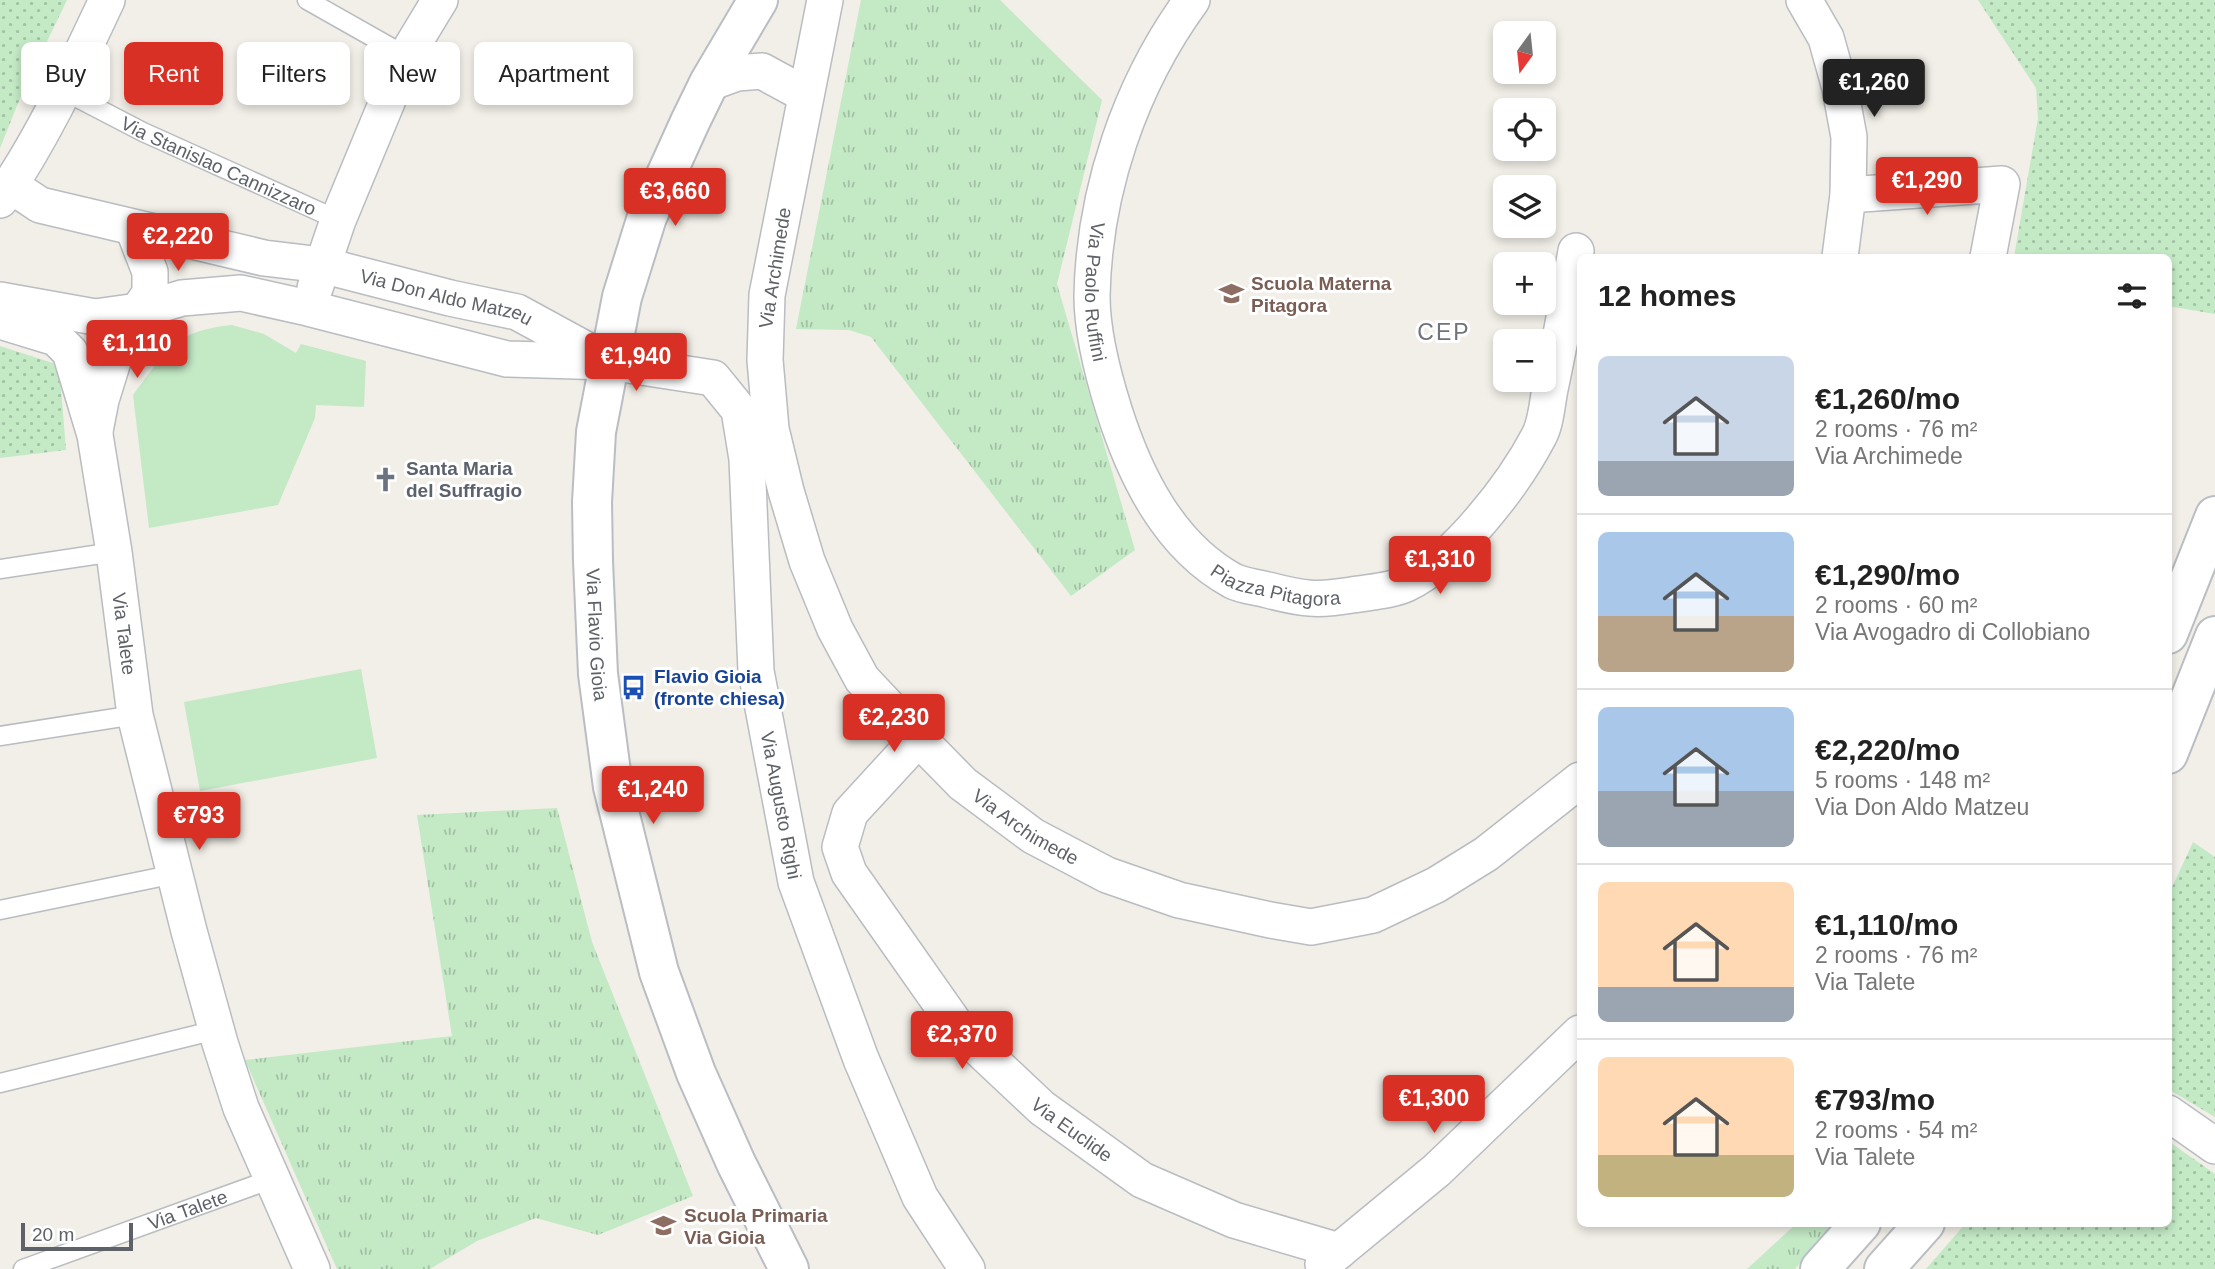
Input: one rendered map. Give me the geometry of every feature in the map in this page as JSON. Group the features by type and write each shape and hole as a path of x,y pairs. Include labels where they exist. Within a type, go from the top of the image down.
{"main road":[{"name":"Via Flavio Gioia","path":"758,0 709,83 647,217 622,297 608,362 596,432 592,502 598,674 613,787 659,972 696,1073 736,1163 789,1269"},
{"path":"2172,624 2215,516"},
{"path":"2172,744 2215,636"},
{"path":"1820,1269 1857,1227"},
{"path":"1884,1269 1921,1227"}],"street":[{"path":"87,42 107,0"},
{"name":"Via Stanislao Cannizzaro","path":"414,42 440,0"},
{"name":"Via Archimede","path":"825,0 767,295 765,360 771,429 807,561 835,629 862,679 918,739 963,784 1033,836 1107,874 1179,900 1311,927 1373,915 1436,885 1486,854 1577,782"},
{"name":"Via Paolo Ruffini","path":"1138,474 1116,418 1101,369 1092,299 1095,253 1101,205 1127,118 1150,67 1173,26 1192,0"},
{"path":"1804,0 1826,38 1840,88 1849,136 1848,195 1840,254"},
{"path":"709,83 737,73 762,71 806,95"},
{"path":"5,193 56,105"},
{"name":"Via Stanislao Cannizzaro","path":"308,308 338,220 386,105"},
{"path":"1848,195 2002,184 1989,254"},
{"name":"Via Don Aldo Matzeu","path":"5,193 133,229 264,258 322,265 517,312 608,362"},
{"path":"133,229 150,272 150,293 138,311"},
{"name":"Piazza Pitagora","path":"1138,474 1154,503 1188,549 1234,582 1307,600 1404,586 1434,567 1490,510 1541,434 1576,251"},
{"name":"Via Don Aldo Matzeu","path":"0,300 95,317 138,311 182,298 241,293 507,359 608,362"},
{"name":"Via Talete","path":"95,435 100,400 114,358 138,311"},
{"name":"Via Talete","path":"0,321 56,338 70,352 95,435 114,552 135,715 216,1030 241,1108 312,1269"},
{"name":"Via Augusto Righi","path":"608,362 713,378 739,410 747,459 756,671 796,882 861,1059 920,1197 967,1269"},
{"name":"Via Euclide","path":"918,739 850,813 840,847 849,873 960,1031 1042,1108 1142,1180 1328,1260"},
{"path":"1328,1260 1437,1170 1577,1036"},
{"path":"2172,1116 2215,1146"}],"lane":[{"path":"307,0 381,42"},
{"name":"Via Stanislao Cannizzaro","path":"91,105 143,132 338,220"},
{"path":"0,569 114,552"},
{"path":"0,736 135,715"},
{"path":"0,910 175,874"},
{"path":"0,1083 216,1030"},
{"name":"Via Talete","path":"23,1269 272,1180"}],"green space":[{"path":"0,0 67,0 47,42 21,42 21,96 0,148"},
{"path":"861,0 1000,0 1102,100 1057,284 1135,550 1071,596 871,337 849,330 796,329"},
{"path":"1978,0 2215,0 2215,314 2172,307 2172,254 2015,254 2038,118 2036,88"},
{"path":"232,325 264,334 296,353 301,344 366,361 364,407 316,405 315,418 278,505 149,528 133,395 164,355 184,338 196,332"},
{"path":"0,346 59,365 66,450 0,458"},
{"path":"361,669 377,758 200,791 184,702"},
{"path":"557,808 592,942 693,1196 598,1235 536,1218 477,1241 430,1269 337,1269 245,1060 452,1036 417,815"},
{"path":"2193,842 2215,857 2215,1117 2172,1091 2172,887"},
{"path":"2172,1144 2215,1174 2215,1269 1926,1269 1963,1227 2172,1227"},
{"path":"1793,1227 1830,1227 1795,1269 1747,1269"}],"place":[{"name":"Scuola Materna Pitagora","path":"1231,294"},
{"name":"Santa Maria del Suffragio","path":"386,479"},
{"name":"Flavio Gioia (fronte chiesa)","path":"634,687"},
{"name":"Scuola Primaria Via Gioia","path":"664,1226"}],"district":[{"name":"CEP","path":"1444,332"}]}
